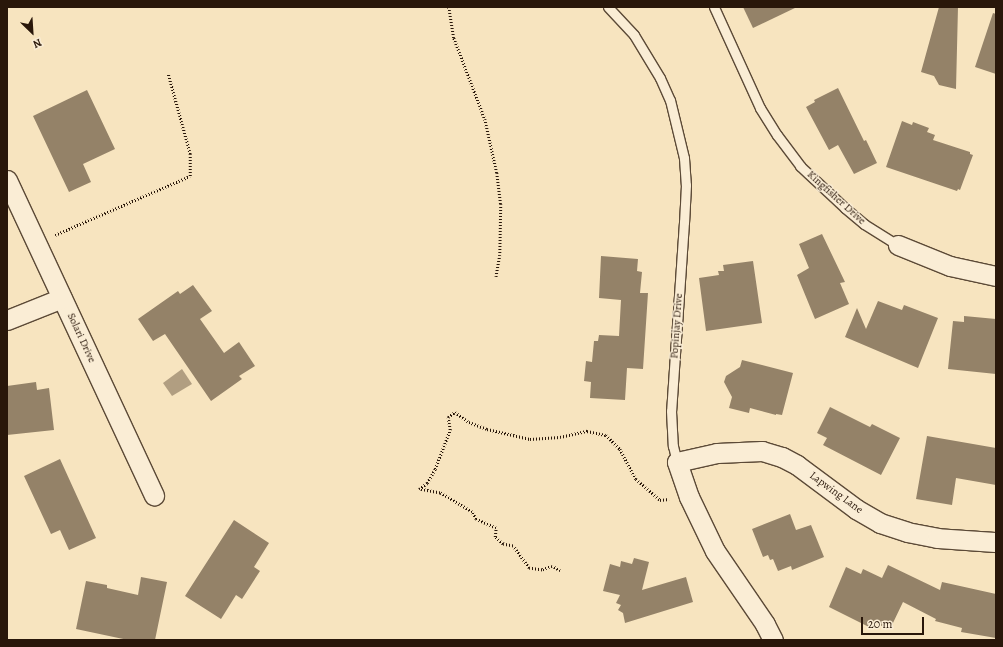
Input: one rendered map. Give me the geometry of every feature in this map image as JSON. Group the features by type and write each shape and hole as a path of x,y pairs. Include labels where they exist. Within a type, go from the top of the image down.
{"street":[{"name":"Solari Drive","path":"7,180 154,495"},
{"name":"Kingfisher Drive","path":"898,245 950,266 996,276"},
{"path":"7,320 62,298"},
{"name":"Lapwing Lane","path":"677,462 718,453 762,451 782,457 797,465 856,509 880,523 907,532 937,538 996,542"},
{"name":"Popinjay Drive","path":"677,462 689,497 715,550 765,624 773,640"}],"lane":[{"name":"Popinjay Drive","path":"608,7 634,35 660,78 670,100 684,158 686,185 671,411 673,446 677,462"},
{"name":"Kingfisher Drive","path":"714,7 760,108 777,135 796,160 824,190 864,224 898,245"}],"path":[{"path":"449,7 454,38 485,119 497,173 501,204 500,255 496,277"},
{"path":"37,243 190,176 190,154 168,74"},
{"path":"560,571 552,566 542,570 529,568 513,546 503,544 495,537 496,528 476,519 472,512 440,494 418,489 427,483 436,469 450,430 448,417 455,412 469,422 487,429 530,439 560,437 586,431 606,435 620,449 636,479 660,500 689,497"}],"shaded area":[{"path":"182,369 192,384 172,396 163,383"}],"building":[{"path":"743,7 797,7 753,28"},
{"path":"939,7 958,7 956,89 939,85 934,76 921,72"},
{"path":"993,13 996,14 996,74 975,67"},
{"path":"838,88 864,141 866,140 877,163 854,174 838,145 829,150 806,107 815,102 814,100"},
{"path":"87,90 115,149 83,164 91,182 69,192 33,116"},
{"path":"902,121 912,125 913,122 929,128 927,132 935,135 933,140 970,152 970,154 973,155 960,190 958,189 957,191 886,167"},
{"path":"822,234 845,282 840,283 849,304 815,319 797,275 809,268 799,244"},
{"path":"601,256 638,259 637,271 642,272 640,293 648,293 643,369 627,368 625,400 590,398 591,382 584,381 586,361 592,362 594,341 598,341 599,335 619,336 621,300 599,298"},
{"path":"753,261 762,323 706,331 699,278 719,275 718,271 724,271 723,265"},
{"path":"193,285 212,311 200,319 224,353 239,342 255,366 239,376 242,379 211,401 165,334 153,341 138,319 178,291 180,294"},
{"path":"878,301 902,310 904,305 938,318 918,368 845,337 857,308 866,329"},
{"path":"964,316 996,319 996,374 948,369 953,321 964,322"},
{"path":"742,360 793,373 782,415 776,415 750,408 749,413 729,408 732,397 724,382 726,376 740,367"},
{"path":"36,382 37,390 49,388 54,430 7,435 7,386"},
{"path":"830,407 870,427 872,424 900,438 881,475 823,445 827,438 817,433"},
{"path":"927,436 996,448 996,485 956,478 952,505 916,499"},
{"path":"60,459 96,538 69,550 60,530 51,534 24,476"},
{"path":"790,514 796,530 811,525 824,557 792,570 791,566 778,571 773,559 770,560 768,555 763,557 752,529"},
{"path":"234,520 269,543 254,567 260,571 242,599 236,595 221,619 185,596"},
{"path":"634,558 649,562 642,590 686,577 693,602 625,623 623,613 618,610 621,605 616,603 620,595 603,591 610,564 620,567 621,561 632,564"},
{"path":"888,565 940,590 942,582 996,594 996,638 961,632 962,628 935,621 936,619 903,602 892,625 885,622 882,626 872,621 869,627 829,607 846,567 861,574 863,569 882,578"},
{"path":"141,577 167,582 155,640 128,640 76,629 86,581 107,585 107,588 138,595"}]}
